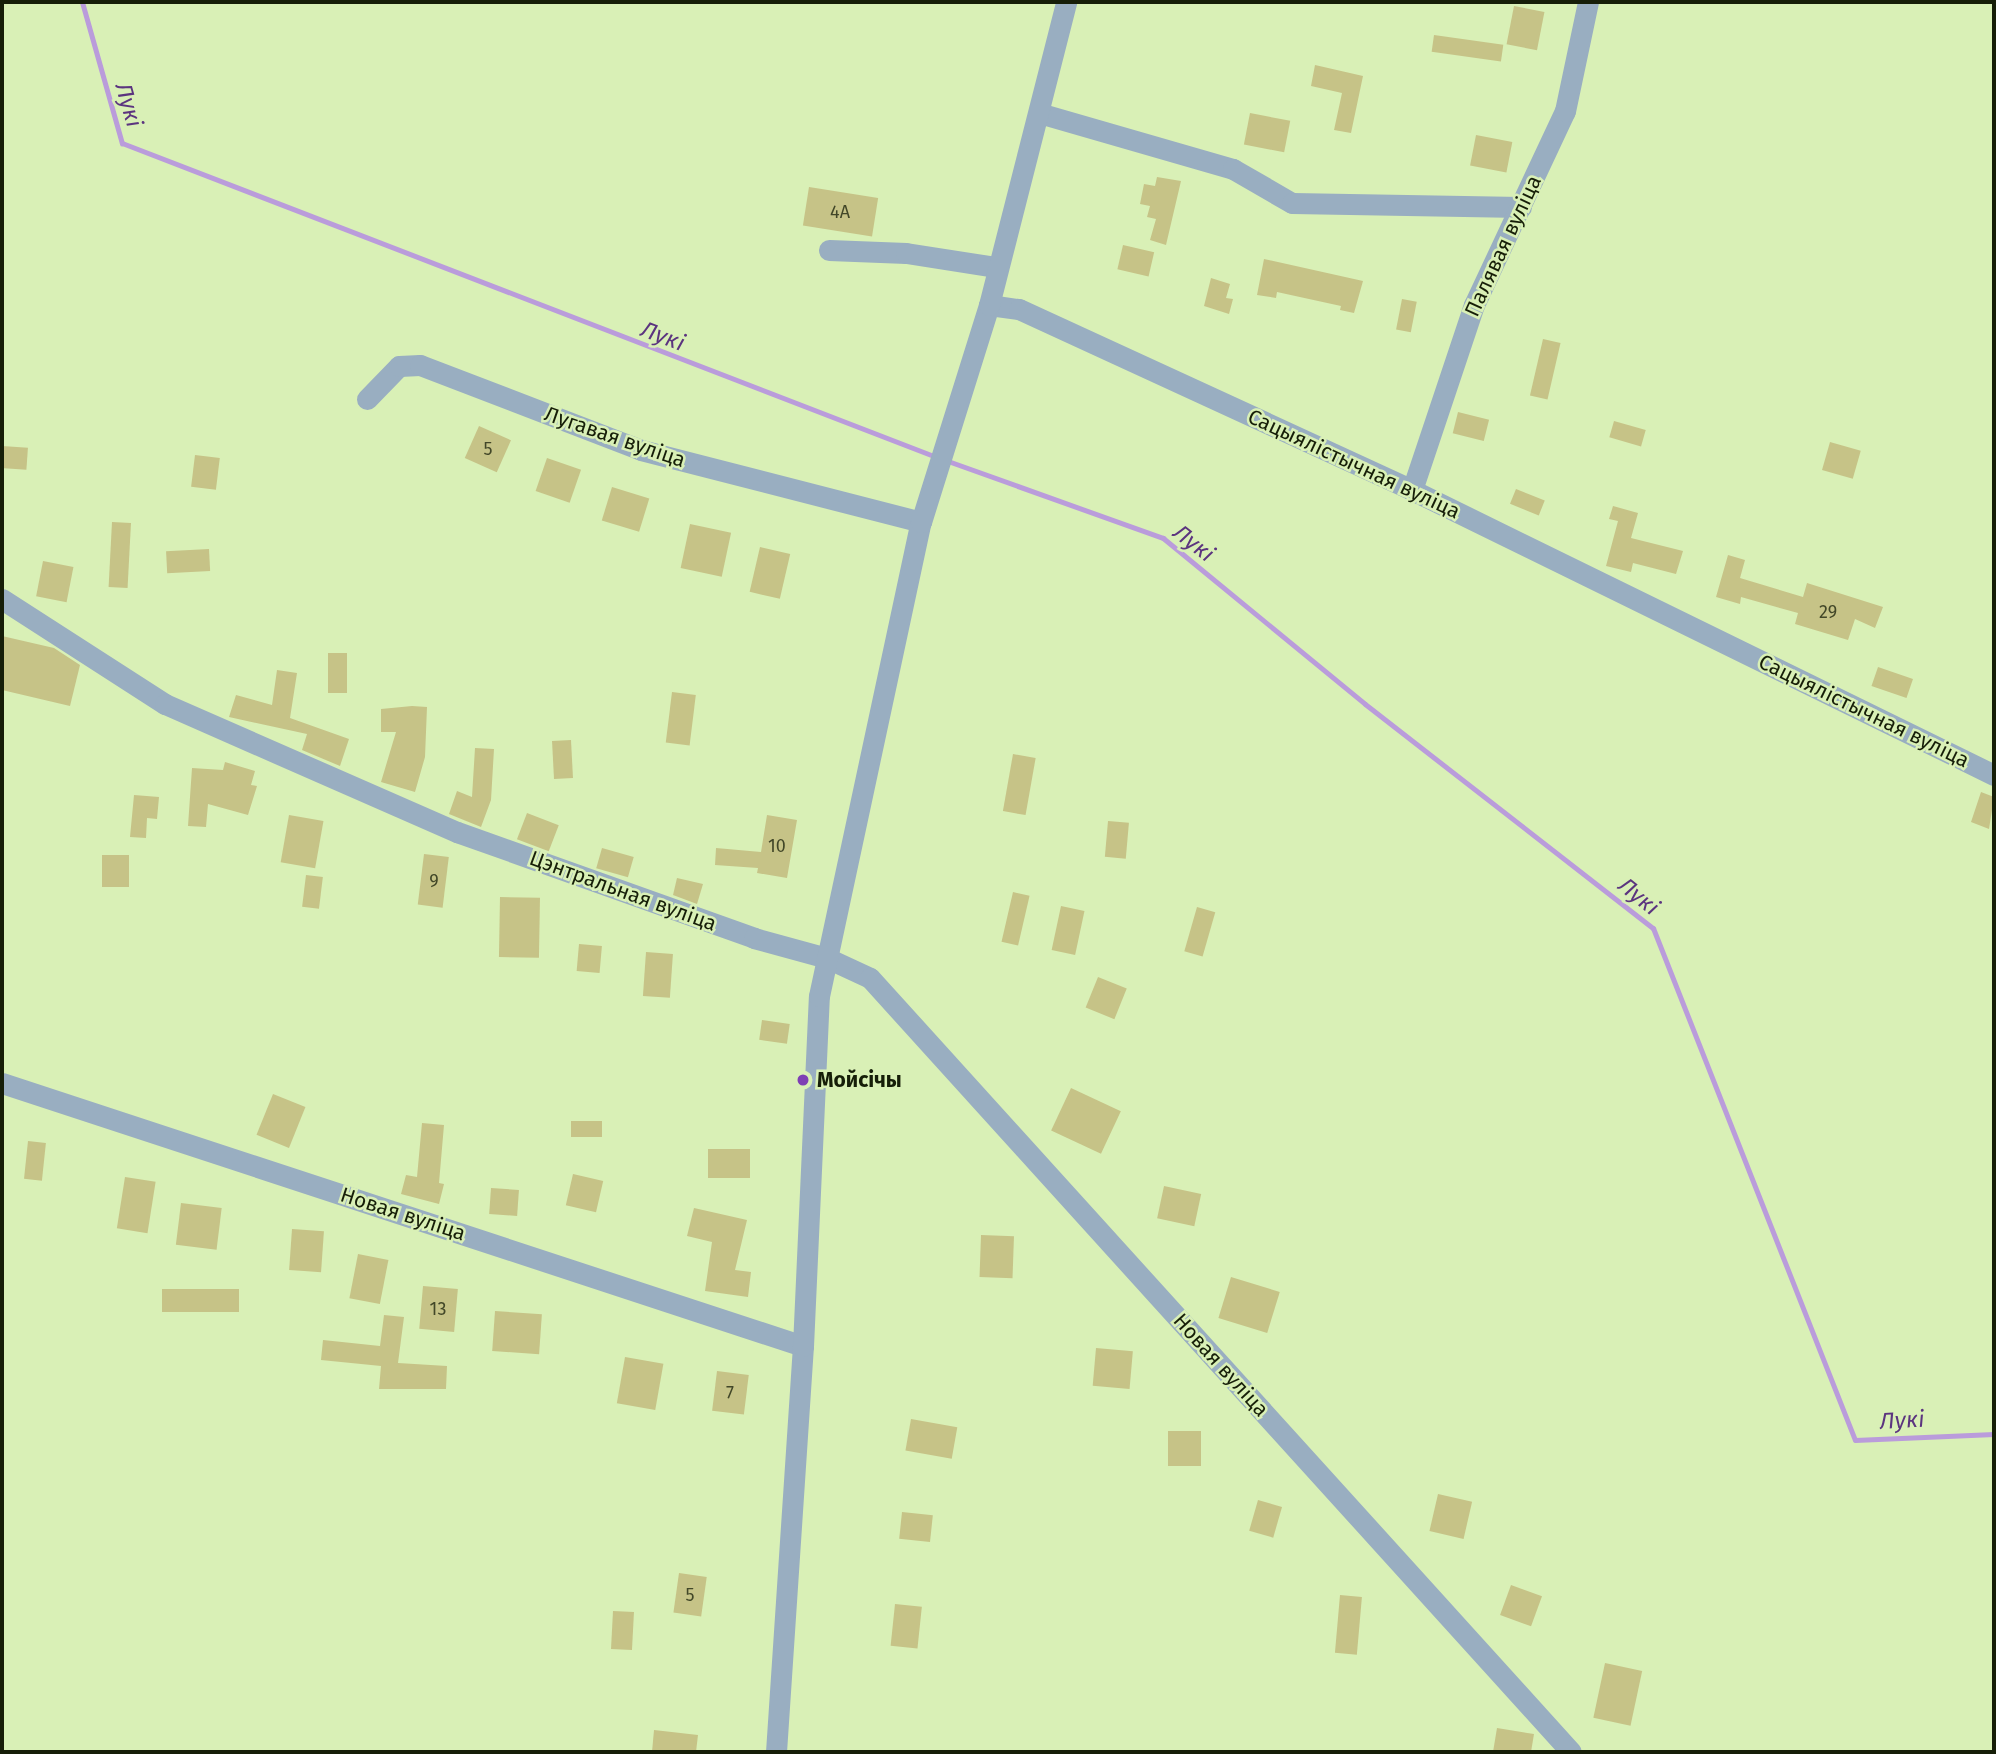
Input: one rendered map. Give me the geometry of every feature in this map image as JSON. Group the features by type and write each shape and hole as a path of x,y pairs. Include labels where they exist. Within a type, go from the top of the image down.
{"street":[{"path":"776,1752 803,1346 819,996 921,522 989,305 995,267 1066,2"},
{"name":"Палявая вуліца","path":"1412,490 1474,305 1565,111 1588,2"},
{"path":"1038,113 1233,169 1292,203 1521,207"},
{"path":"829,250 906,253 995,267"},
{"name":"Сацыялістычная вуліца","path":"989,305 1019,309 1412,490 1994,775"},
{"name":"Лугавая вуліца","path":"368,399 399,366 420,365 641,450 921,522"},
{"name":"Цэнтральная вуліца","path":"2,599 165,704 457,832 754,937 827,958 870,978"},
{"name":"Новая вуліца","path":"870,978 1572,1752"},
{"name":"Новая вуліца","path":"2,1083 803,1346"}],"building":[{"path":"1514,6 1544,12 1537,50 1507,44"},
{"path":"1434,35 1503,45 1501,62 1432,52"},
{"path":"1315,65 1363,76 1351,133 1334,130 1342,93 1311,86"},
{"path":"1250,113 1290,121 1284,152 1244,144"},
{"path":"1476,135 1512,142 1506,172 1470,165"},
{"path":"1157,177 1181,181 1166,245 1150,240 1156,219 1147,217 1150,206 1140,204 1144,184 1155,186"},
{"path":"809,187 878,198 872,236 803,226"},
{"path":"1123,245 1154,252 1149,277 1117,269"},
{"path":"1264,259 1363,281 1354,313 1340,310 1341,306 1277,292 1276,298 1257,295"},
{"path":"1211,278 1230,284 1226,298 1233,299 1229,314 1204,306"},
{"path":"1402,299 1417,302 1411,332 1396,329"},
{"path":"1543,339 1561,343 1547,400 1530,396"},
{"path":"1458,412 1489,420 1484,441 1453,433"},
{"path":"1614,421 1646,430 1641,446 1609,437"},
{"path":"479,426 511,440 497,472 465,458"},
{"path":"1830,442 1861,451 1853,479 1822,470"},
{"path":"2,446 28,448 26,470 2,468"},
{"path":"195,455 220,458 216,490 191,487"},
{"path":"547,458 581,470 570,503 536,491"},
{"path":"612,487 649,498 639,532 602,520"},
{"path":"1516,489 1545,501 1539,515 1510,504"},
{"path":"1613,506 1638,513 1631,538 1683,551 1676,574 1633,563 1631,572 1606,566 1618,521 1609,519"},
{"path":"112,522 131,523 128,588 109,587"},
{"path":"690,524 731,533 722,577 681,568"},
{"path":"760,547 790,554 780,599 750,592"},
{"path":"209,549 210,571 167,573 166,551"},
{"path":"1728,555 1745,560 1740,578 1803,597 1807,583 1883,607 1875,628 1855,619 1848,640 1795,624 1798,613 1741,597 1740,604 1716,597"},
{"path":"43,561 73,567 67,602 36,596"},
{"path":"2,636 54,648 80,665 70,706 2,690"},
{"path":"328,653 347,653 347,693 328,693"},
{"path":"1878,667 1913,679 1906,698 1871,686"},
{"path":"277,670 297,673 290,718 349,739 340,766 302,750 307,734 229,717 236,695 272,705"},
{"path":"672,692 696,695 690,746 666,743"},
{"path":"427,707 425,757 415,792 381,782 396,732 381,732 381,709"},
{"path":"571,740 573,778 554,779 552,741"},
{"path":"475,748 494,749 491,800 481,827 449,814 457,791 472,797"},
{"path":"1013,754 1036,758 1026,815 1003,811"},
{"path":"225,762 255,771 251,785 257,786 248,815 208,804 206,827 188,826 192,768 223,770"},
{"path":"1981,792 1994,797 1989,829 1971,822"},
{"path":"134,795 159,797 157,819 147,818 146,838 130,837"},
{"path":"527,813 559,825 549,851 517,839"},
{"path":"289,815 323,821 315,868 281,862"},
{"path":"767,815 797,820 787,878 757,873 758,868 715,865 716,848 761,852"},
{"path":"1108,821 1129,823 1126,859 1105,857"},
{"path":"602,848 634,857 628,877 596,868"},
{"path":"424,854 449,857 443,908 418,905"},
{"path":"102,855 129,855 129,887 102,887"},
{"path":"306,875 323,877 319,909 302,907"},
{"path":"677,878 703,884 697,904 673,895"},
{"path":"1013,892 1030,896 1018,946 1002,942"},
{"path":"500,897 540,898 539,958 499,957"},
{"path":"1061,906 1084,911 1075,955 1052,950"},
{"path":"1197,907 1215,912 1203,956 1184,951"},
{"path":"579,944 602,946 600,973 577,971"},
{"path":"646,952 673,954 670,998 643,996"},
{"path":"1098,977 1127,989 1114,1019 1086,1008"},
{"path":"762,1020 790,1024 787,1044 759,1040"},
{"path":"1071,1088 1121,1111 1101,1154 1051,1131"},
{"path":"273,1094 305,1107 289,1148 257,1135"},
{"path":"571,1121 602,1121 602,1137 571,1137"},
{"path":"422,1123 444,1125 439,1183 444,1184 439,1204 401,1194 406,1175 417,1177"},
{"path":"28,1141 46,1143 42,1181 24,1179"},
{"path":"708,1149 750,1149 750,1178 708,1178"},
{"path":"573,1174 603,1181 596,1212 566,1205"},
{"path":"125,1177 156,1182 147,1233 117,1228"},
{"path":"1164,1186 1201,1194 1194,1226 1157,1218"},
{"path":"491,1188 519,1190 517,1216 489,1214"},
{"path":"181,1203 222,1208 217,1250 176,1245"},
{"path":"694,1208 747,1220 735,1270 751,1272 748,1297 705,1291 712,1242 687,1236"},
{"path":"292,1229 324,1231 321,1272 289,1270"},
{"path":"981,1235 1014,1236 1013,1278 980,1277"},
{"path":"358,1254 388,1260 380,1304 349,1298"},
{"path":"1231,1277 1280,1292 1267,1333 1218,1318"},
{"path":"423,1286 458,1289 454,1332 419,1329"},
{"path":"162,1289 239,1289 239,1312 162,1312"},
{"path":"495,1311 542,1314 539,1354 492,1351"},
{"path":"384,1315 404,1317 398,1363 447,1366 446,1389 379,1389 381,1366 321,1360 323,1340 380,1346"},
{"path":"1096,1348 1133,1351 1130,1389 1093,1386"},
{"path":"625,1357 663,1364 655,1410 617,1403"},
{"path":"717,1371 749,1375 744,1415 712,1411"},
{"path":"911,1419 957,1427 952,1459 905,1451"},
{"path":"1168,1431 1201,1431 1201,1466 1168,1466"},
{"path":"1438,1494 1472,1502 1464,1539 1429,1531"},
{"path":"1258,1500 1282,1507 1273,1538 1249,1531"},
{"path":"902,1512 933,1515 930,1542 899,1539"},
{"path":"679,1573 707,1577 701,1617 673,1613"},
{"path":"1511,1585 1542,1596 1531,1626 1500,1615"},
{"path":"1340,1595 1362,1597 1357,1655 1335,1653"},
{"path":"895,1604 922,1607 917,1649 891,1646"},
{"path":"613,1611 634,1612 632,1650 611,1649"},
{"path":"1605,1663 1642,1671 1631,1726 1593,1718"},
{"path":"1497,1728 1534,1734 1531,1752 1493,1752"},
{"path":"654,1730 698,1735 696,1752 652,1752"}],"waterway":[{"name":"Лукі","path":"82,2 122,143 936,457"},
{"name":"Лукі","path":"945,460 1163,538 1365,704 1653,928 1855,1440 1994,1434"}],"place":[{"name":"Мойсічы","path":"803,1080"}]}
